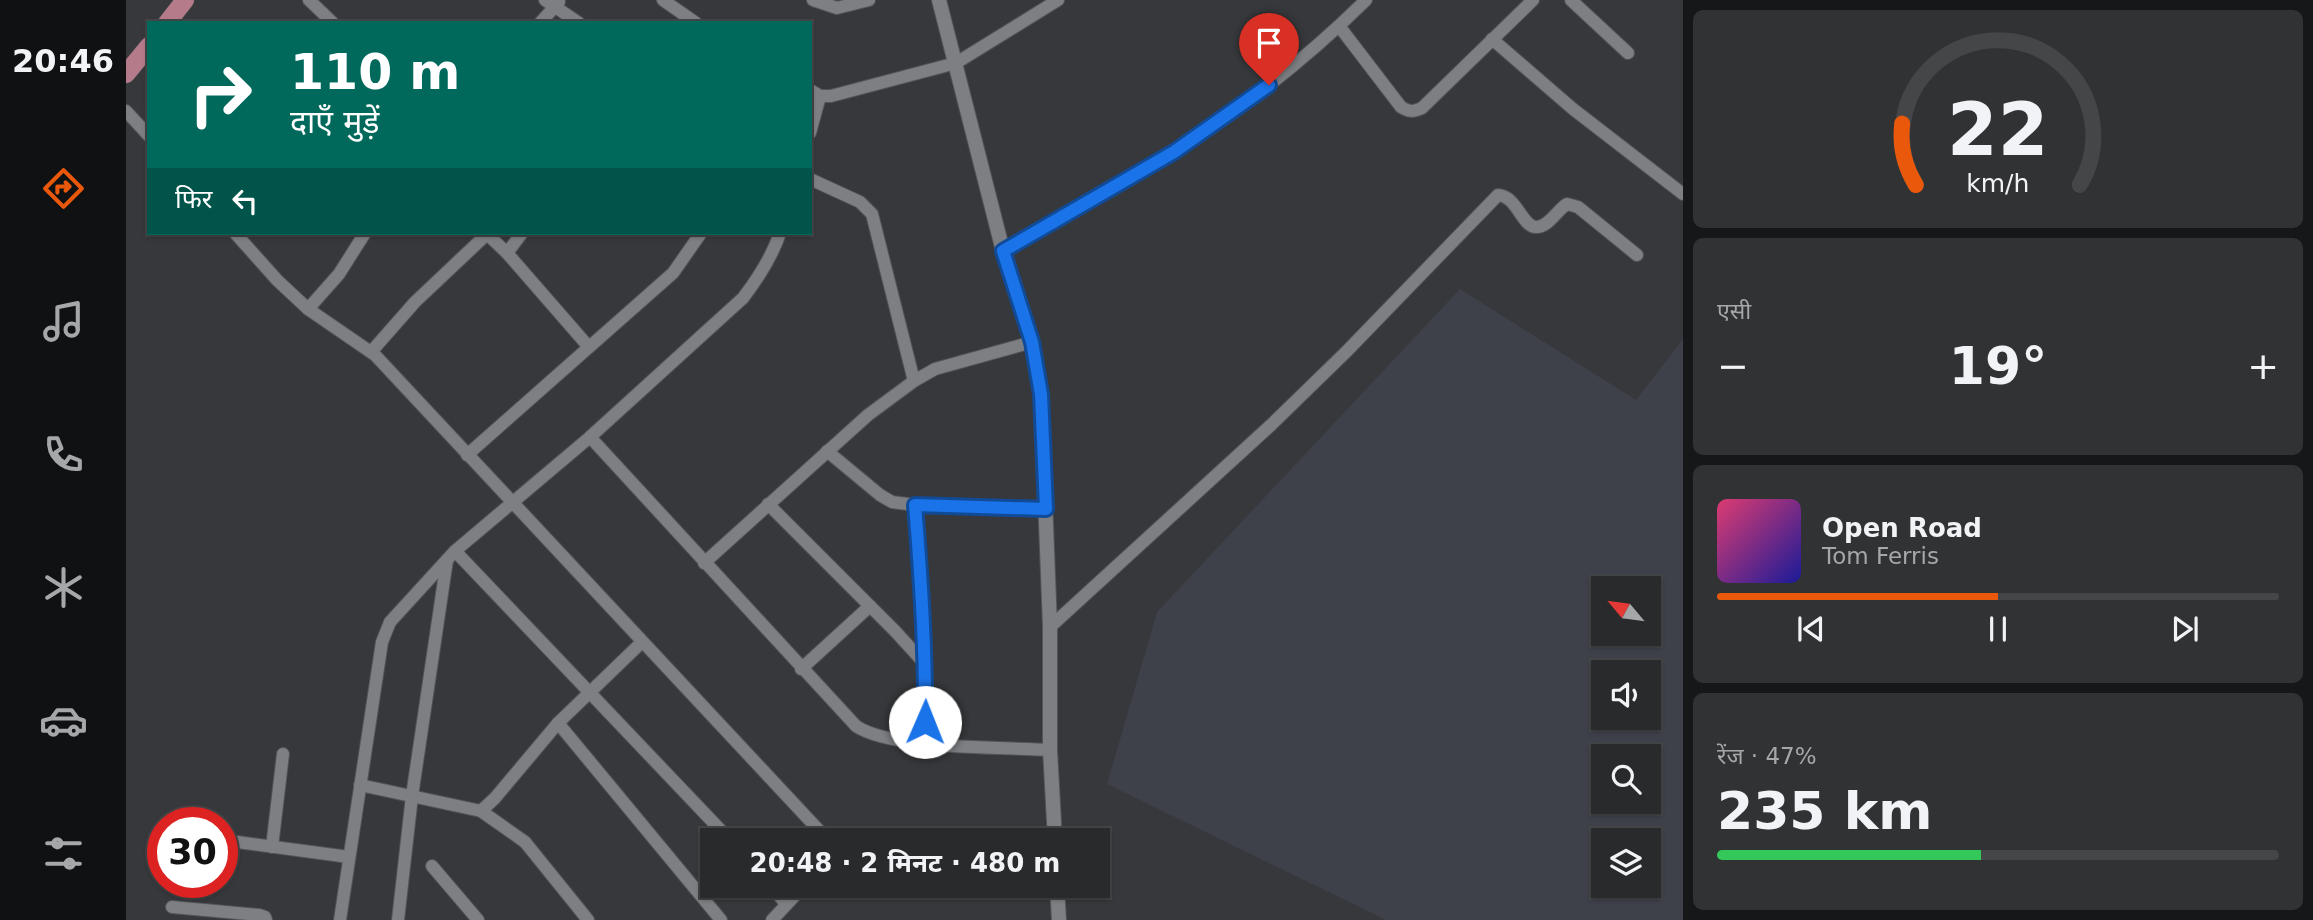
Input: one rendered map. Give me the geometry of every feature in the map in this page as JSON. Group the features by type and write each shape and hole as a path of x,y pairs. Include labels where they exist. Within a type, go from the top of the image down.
{"main road":[{"path":"169,21 185,0"},
{"path":"126,74 147,48"}],"street":[{"path":"663,0 693,21"},
{"path":"815,0 837,8 869,0"},
{"path":"939,0 1003,251 1032,342 1041,394 1054,828"},
{"path":"812,117 815,93 831,96 956,63 1058,0"},
{"path":"1003,251 1174,152 1269,85 1366,0"},
{"path":"1339,26 1401,107 1408,111 1422,108 1533,0"},
{"path":"1571,0 1628,52"},
{"path":"313,1 331,21"},
{"path":"541,21 554,2 577,21"},
{"path":"1493,39 1573,108 1683,194"},
{"path":"126,111 147,134"},
{"path":"812,180 860,202 872,214 914,381"},
{"path":"1050,627 1271,425 1346,352 1498,195 1508,198 1531,226 1537,228 1545,225 1567,204 1578,207 1637,255"},
{"path":"237,235 277,280 308,309 371,352 817,828"},
{"path":"308,309 338,274 364,235"},
{"path":"371,352 415,302 484,235"},
{"path":"488,235 589,346"},
{"path":"507,253 520,235"},
{"path":"467,455 673,273 700,235"},
{"path":"340,920 385,631 398,612 451,555 590,437 743,298 759,277 775,249 779,235"},
{"path":"704,563 868,415 914,381 935,369 1032,342"},
{"path":"590,437 856,726 878,737 925,744 1050,750"},
{"path":"827,451 886,499 915,505 1046,509"},
{"path":"768,504 926,665"},
{"path":"915,505 926,665 925,744"},
{"path":"451,555 590,692 719,828"},
{"path":"398,920 412,796 451,555"},
{"path":"802,669 870,606"},
{"path":"481,811 558,723 642,642"},
{"path":"558,723 721,920"},
{"path":"272,847 283,754"},
{"path":"360,785 481,811 525,842 588,920"},
{"path":"238,842 349,857"},
{"path":"432,866 478,920"},
{"path":"781,898 786,904"},
{"path":"772,920 792,898"},
{"path":"1058,898 1059,920"},
{"path":"172,907 259,915 267,920"}],"shaded area":[{"path":"1460,289 1636,400 1683,339 1683,920 1386,920 1107,784 1157,612"}],"route":[{"path":"925,722 924,613 915,505 1046,509 1041,394 1032,342 1003,251 1174,152 1269,85"}]}
